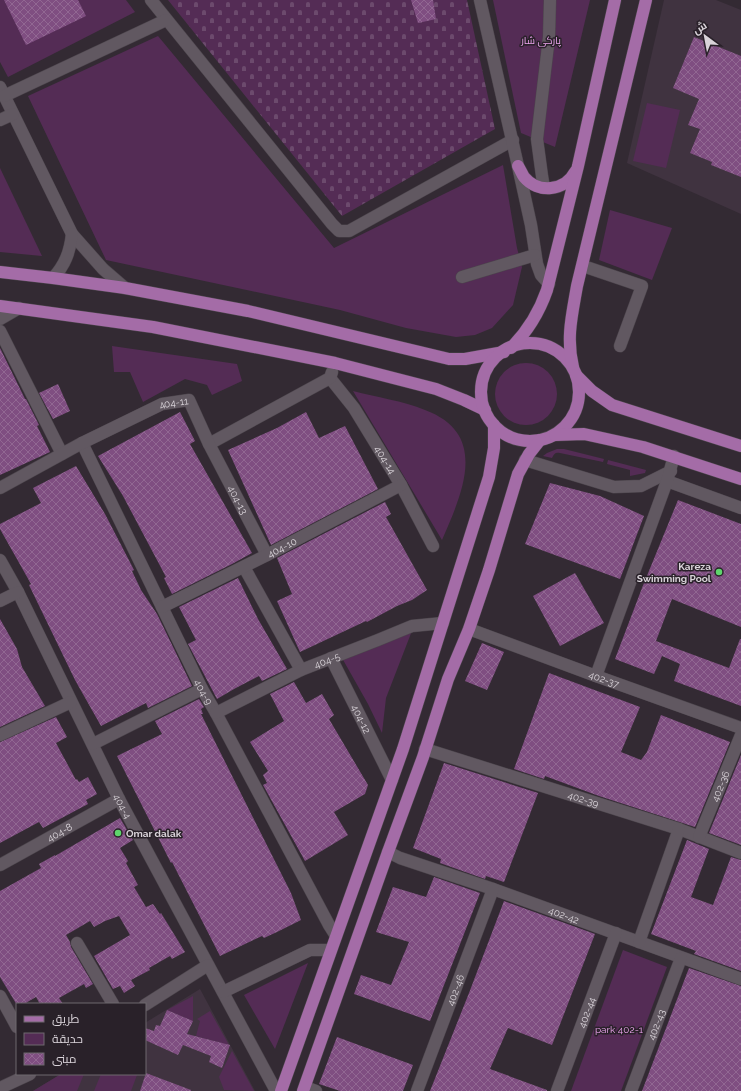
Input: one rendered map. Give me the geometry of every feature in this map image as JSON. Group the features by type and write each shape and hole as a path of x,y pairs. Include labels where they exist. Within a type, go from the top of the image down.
{"main road":[{"path":"615,0 577,169 549,284 536,317 525,332 488,367 484,378 482,394 485,410 494,425 503,433 527,441 540,440 555,434 566,426 574,415 578,402 579,388 574,371 569,341 570,324 577,286 646,0"},
{"path":"518,166 524,177 533,185 544,188 558,187 564,184 577,169"},
{"path":"0,272 126,288 248,311 440,357 465,359 507,350 524,344 539,344 552,348 564,356 574,371 592,391 612,405 741,446"},
{"path":"0,306 153,327 335,363 436,389 485,410"},
{"path":"281,1091 336,936 356,885 428,672 489,477 494,448 494,425"},
{"path":"555,434 584,434 643,447 741,479"},
{"path":"308,1090 448,679 489,570 514,486 525,460 540,440"},
{"path":"428,672 448,679"}],"street":[{"path":"151,0 339,231 349,231 513,140"},
{"path":"480,0 513,140 530,225 534,255 541,275 549,284"},
{"path":"544,188 537,139 549,37 550,0"},
{"path":"126,288 103,269 72,234 2,91 166,20"},
{"path":"0,120 13,114"},
{"path":"53,278 64,264 69,254 72,234"},
{"path":"462,277 534,255"},
{"path":"583,266 642,286 620,346"},
{"path":"0,319 19,308"},
{"path":"0,331 62,454"},
{"path":"209,444 330,378 335,363"},
{"name":"404-14","path":"330,378 354,408 401,486 433,546"},
{"name":"404-11","path":"0,488 82,443 162,404 188,400 209,444"},
{"name":"404-9","path":"82,443 202,689 336,936"},
{"name":"404-13","path":"209,444 267,555"},
{"path":"596,676 669,476 674,456"},
{"path":"525,460 614,487 641,486 669,476 741,508"},
{"name":"404-10","path":"162,607 244,567 401,486"},
{"name":"404-4","path":"0,560 18,592 119,799 276,1091"},
{"path":"244,567 301,670"},
{"path":"0,601 18,592"},
{"name":"404-5","path":"216,713 301,670 412,626 443,623"},
{"name":"402-37","path":"468,629 741,728"},
{"name":"404-12","path":"332,658 392,780"},
{"path":"93,744 202,689"},
{"path":"0,735 71,702"},
{"name":"402-36","path":"699,837 741,735"},
{"name":"402-39","path":"425,750 678,829 741,853"},
{"name":"404-8","path":"0,865 119,799"},
{"path":"639,942 678,829"},
{"name":"402-42","path":"388,852 400,858 493,889 741,979"},
{"name":"402-46","path":"417,1091 493,889"},
{"name":"402-44","path":"557,1091 616,933"},
{"path":"77,943 111,1003"},
{"path":"223,992 310,950 331,950"},
{"name":"402-43","path":"631,1091 682,958"},
{"path":"146,1004 208,965"},
{"path":"0,996 16,1025"},
{"path":"0,1088 28,1075"}],"shaded area":[{"path":"664,0 716,0 741,10 741,214 627,163"},
{"path":"200,989 255,1091 33,1091 59,1075 146,1075 146,1022"}],"green space":[{"path":"0,0 126,0 135,12 8,77 0,62"},
{"path":"168,0 467,0 495,129 342,216"},
{"name":"پارکی شار","path":"493,0 590,0 555,147 521,133"},
{"path":"158,36 334,248 503,165 517,248 522,267 513,305 492,328 475,335 456,337 406,328 340,310 106,260 28,96"},
{"path":"647,103 680,110 666,168 633,161"},
{"path":"0,168 42,256 0,252"},
{"path":"610,210 672,228 652,280 599,260"},
{"path":"112,346 237,364 242,381 212,395 207,385 185,379 143,402 130,372 114,372"},
{"path":"526,363 538,365 548,372 555,382 557,394 555,406 548,416 538,423 526,425 514,423 504,416 497,406 495,394 497,382 504,372 514,365"},
{"path":"353,391 425,410 445,421 458,434 464,450 465,467 463,485 442,540"},
{"path":"557,449 564,449 604,459 603,462 558,453 552,458 543,456"},
{"path":"608,460 646,470 645,473 630,476 630,470 607,464"},
{"path":"415,623 386,698 382,733 368,704 342,658"},
{"name":"park 402-1","path":"623,950 667,967 621,1091 571,1091"},
{"path":"308,963 275,1049 244,995"},
{"path":"193,996 193,1021 167,1010"},
{"path":"210,1011 229,1045 196,1036 200,1021 197,1019"},
{"path":"232,1051 254,1091 224,1090 219,1077"},
{"path":"59,1075 84,1075 77,1091 33,1091"},
{"path":"101,1075 137,1075 131,1091 94,1091"}],"building":[{"path":"4,0 78,0 86,16 26,45"},
{"path":"411,0 433,0 436,19 418,23"},
{"path":"694,37 741,56 741,177 711,165 712,162 690,153 700,129 688,125 699,99 673,88"},
{"path":"0,348 39,425 37,426 50,452 0,475"},
{"path":"58,384 70,411 53,419 39,393"},
{"path":"180,412 195,441 190,444 252,553 172,594 164,578 166,577 123,496 98,456"},
{"path":"306,412 319,438 345,426 378,489 271,545 228,450 277,428"},
{"path":"76,466 105,514 134,570 132,571 141,590 157,614 192,686 148,708 146,703 101,726 75,680 29,585 31,584 0,529 0,524 41,503 33,488"},
{"path":"550,483 600,496 644,516 620,579 525,544"},
{"path":"678,500 741,524 741,627 672,599 656,641 729,668 741,639 741,706 674,681 680,664 662,656 654,674 615,659"},
{"path":"385,502 391,514 386,517 427,590 412,600 367,622 366,621 300,652 277,601 292,594 277,558"},
{"path":"575,573 604,623 560,646 533,596"},
{"path":"238,578 258,619 287,669 262,681 259,676 217,699 188,644 196,640 179,607"},
{"path":"0,619 17,649 22,667 45,706 0,727"},
{"path":"482,643 504,652 487,690 465,681"},
{"path":"549,673 640,707 621,752 641,760 647,752 661,715 730,742 695,827 599,796 545,776 544,779 514,769"},
{"path":"294,682 306,703 322,694 334,715 329,719 368,785 365,794 334,812 348,835 305,861 263,785 267,783 263,775 268,771 250,742 284,721 270,694"},
{"path":"199,699 204,707 201,709 203,714 201,714 291,893 301,920 264,938 262,936 220,956 117,756 162,734 155,721"},
{"path":"56,717 67,737 56,743 76,780 77,779 79,782 88,777 97,794 86,800 88,804 43,828 39,822 0,843 0,742"},
{"path":"741,755 741,845 709,833"},
{"path":"444,763 538,793 504,882 486,876 485,879 440,863 441,859 413,848"},
{"path":"120,818 133,840 120,848 128,861 126,863 138,885 134,887 146,907 153,904 160,914 161,913 185,952 172,959 170,956 149,968 150,970 131,980 135,986 124,993 120,986 113,989 94,956 130,935 119,916 94,927 90,921 66,935 71,947 93,984 86,988 84,984 59,998 62,1003 39,1003 36,997 26,1003 16,1003 0,977 0,891 41,868 39,864"},
{"path":"687,840 709,849 691,897 713,905 731,857 741,860 741,971 694,954 696,951 651,934"},
{"path":"434,877 480,893 430,1021 354,994 361,975 391,985 409,942 376,932 393,887 426,897"},
{"path":"504,901 595,934 552,1045 508,1028 490,1069 547,1091 430,1091 469,993"},
{"path":"689,968 741,986 741,1091 642,1091"},
{"path":"167,1010 193,1021 187,1034 230,1045 222,1068 209,1062 211,1056 183,1045 178,1055 146,1040 146,1028 154,1031 156,1025 160,1026"},
{"path":"337,1037 413,1065 403,1091 340,1091 319,1084"},
{"path":"146,1073 191,1090 191,1091 140,1091"}],"place":[{"name":"Kareza Swimming Pool","path":"719,572"},
{"name":"Omar dalak","path":"118,833"}]}
